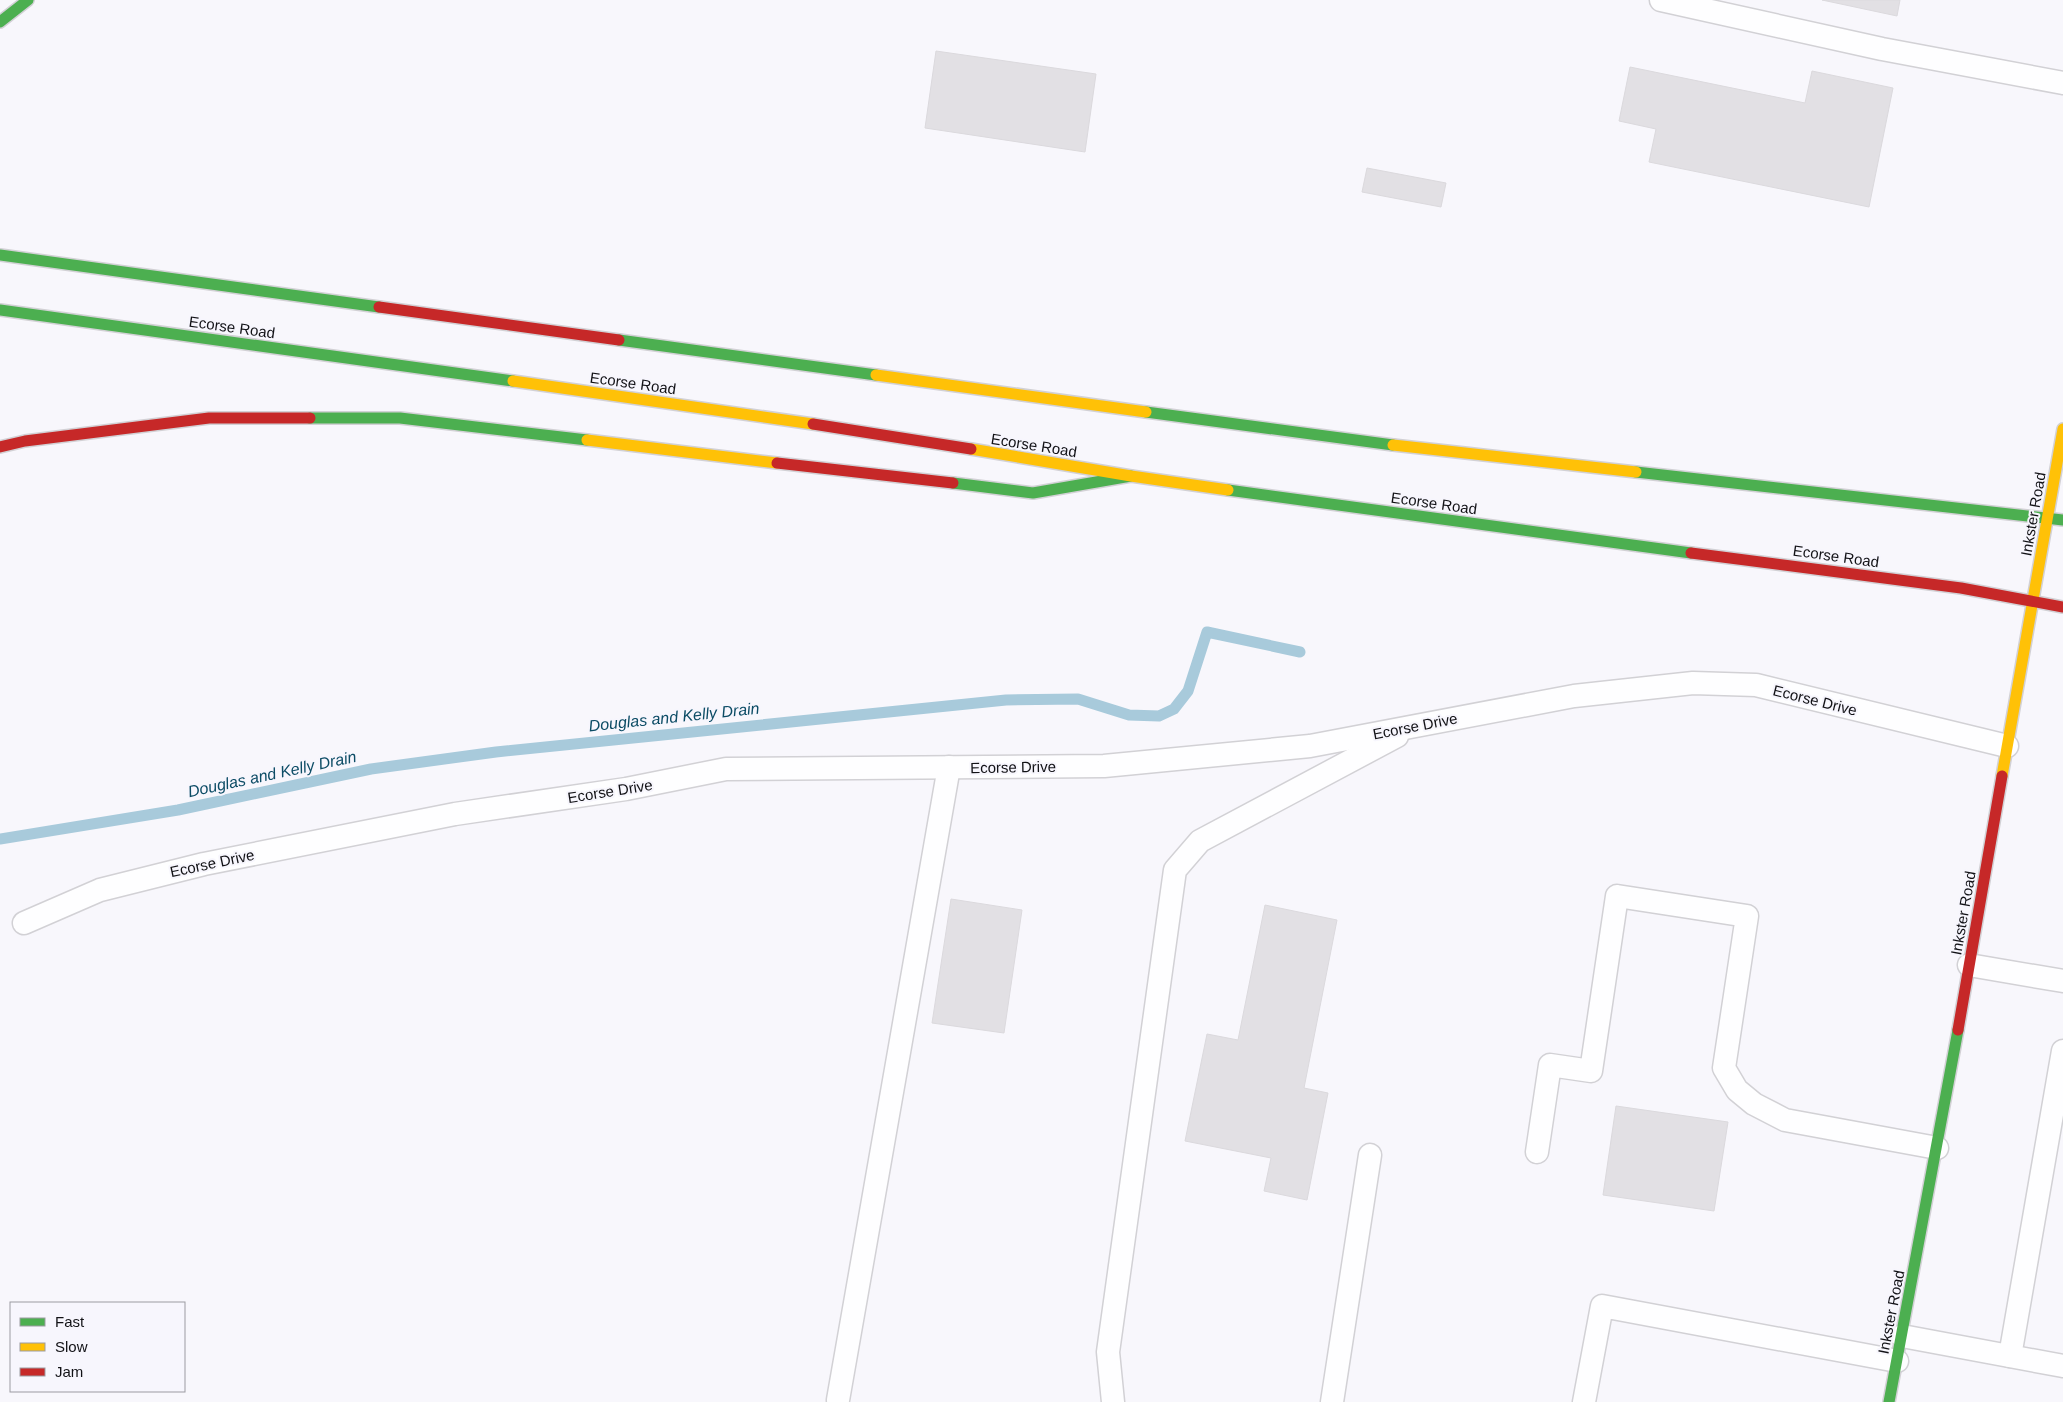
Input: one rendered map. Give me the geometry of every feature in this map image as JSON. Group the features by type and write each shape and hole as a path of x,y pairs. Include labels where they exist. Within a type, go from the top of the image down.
{"main road":[{"path":"0,22 28,0"},
{"path":"0,255 1308,435 2063,520"},
{"name":"Ecorse Road","path":"0,310 774,417 1131,476 1510,529 1962,588 2063,607"},
{"path":"0,447 25,441 209,418 400,418 1033,493 1131,476"},
{"name":"Inkster Road","path":"1889,1402 1937,1148 2063,429"}],"lane":[{"path":"1661,0 1882,49 2063,83"},
{"name":"Ecorse Drive","path":"24,923 100,890 204,864 455,814 626,789 726,770 1104,766 1310,746 1574,696 1693,683 1756,685 2007,746"},
{"path":"1114,1402 1108,1352 1175,870 1200,840 1418,726"},
{"path":"838,1400 948,768"},
{"path":"1537,1152 1550,1065 1591,1071 1617,896 1747,916 1724,1068 1737,1090 1754,1104 1785,1120 1937,1148"},
{"path":"1969,965 2063,981"},
{"path":"2010,1356 2063,1051"},
{"path":"1332,1402 1370,1155"},
{"path":"1584,1402 1602,1306 1897,1361"},
{"path":"1902,1336 2063,1366"}],"building":[{"path":"1822,0 1900,0 1897,16"},
{"path":"936,51 1096,74 1085,152 925,128"},
{"path":"1630,67 1805,103 1812,71 1893,88 1869,207 1649,162 1656,129 1619,121"},
{"path":"1367,168 1446,183 1441,207 1362,192"},
{"path":"951,899 1022,910 1004,1033 932,1023"},
{"path":"1265,905 1337,920 1304,1088 1328,1093 1307,1200 1264,1191 1271,1158 1185,1141 1207,1034 1238,1040"},
{"path":"1616,1106 1728,1122 1714,1211 1603,1195"}],"waterway":[{"name":"Douglas and Kelly Drain","path":"0,839 178,810 371,769 496,752 1006,700 1078,699 1129,715 1159,716 1174,709 1188,691 1207,632 1300,652"}],"traffic: fast":[{"path":"0,22 28,0"},
{"path":"0,255 379,307"},
{"path":"0,310 513,381"},
{"path":"619,340 876,375"},
{"path":"1146,412 1393,445"},
{"path":"310,418 400,418 587,440"},
{"path":"1636,472 2063,520"},
{"path":"953,483 1033,493 1131,476"},
{"path":"1228,490 1691,553"},
{"path":"1889,1402 1958,1030"}],"traffic: slow":[{"path":"876,375 1146,412"},
{"path":"513,381 813,424"},
{"path":"2002,776 2063,429"},
{"path":"587,440 777,463"},
{"path":"1393,445 1636,472"},
{"path":"971,449 1228,490"}],"traffic: jam":[{"path":"379,307 619,340"},
{"path":"0,447 25,441 209,418 310,418"},
{"path":"813,424 971,449"},
{"path":"777,463 953,483"},
{"path":"1691,553 1961,588 2063,607"},
{"path":"1958,1030 2002,776"}]}
